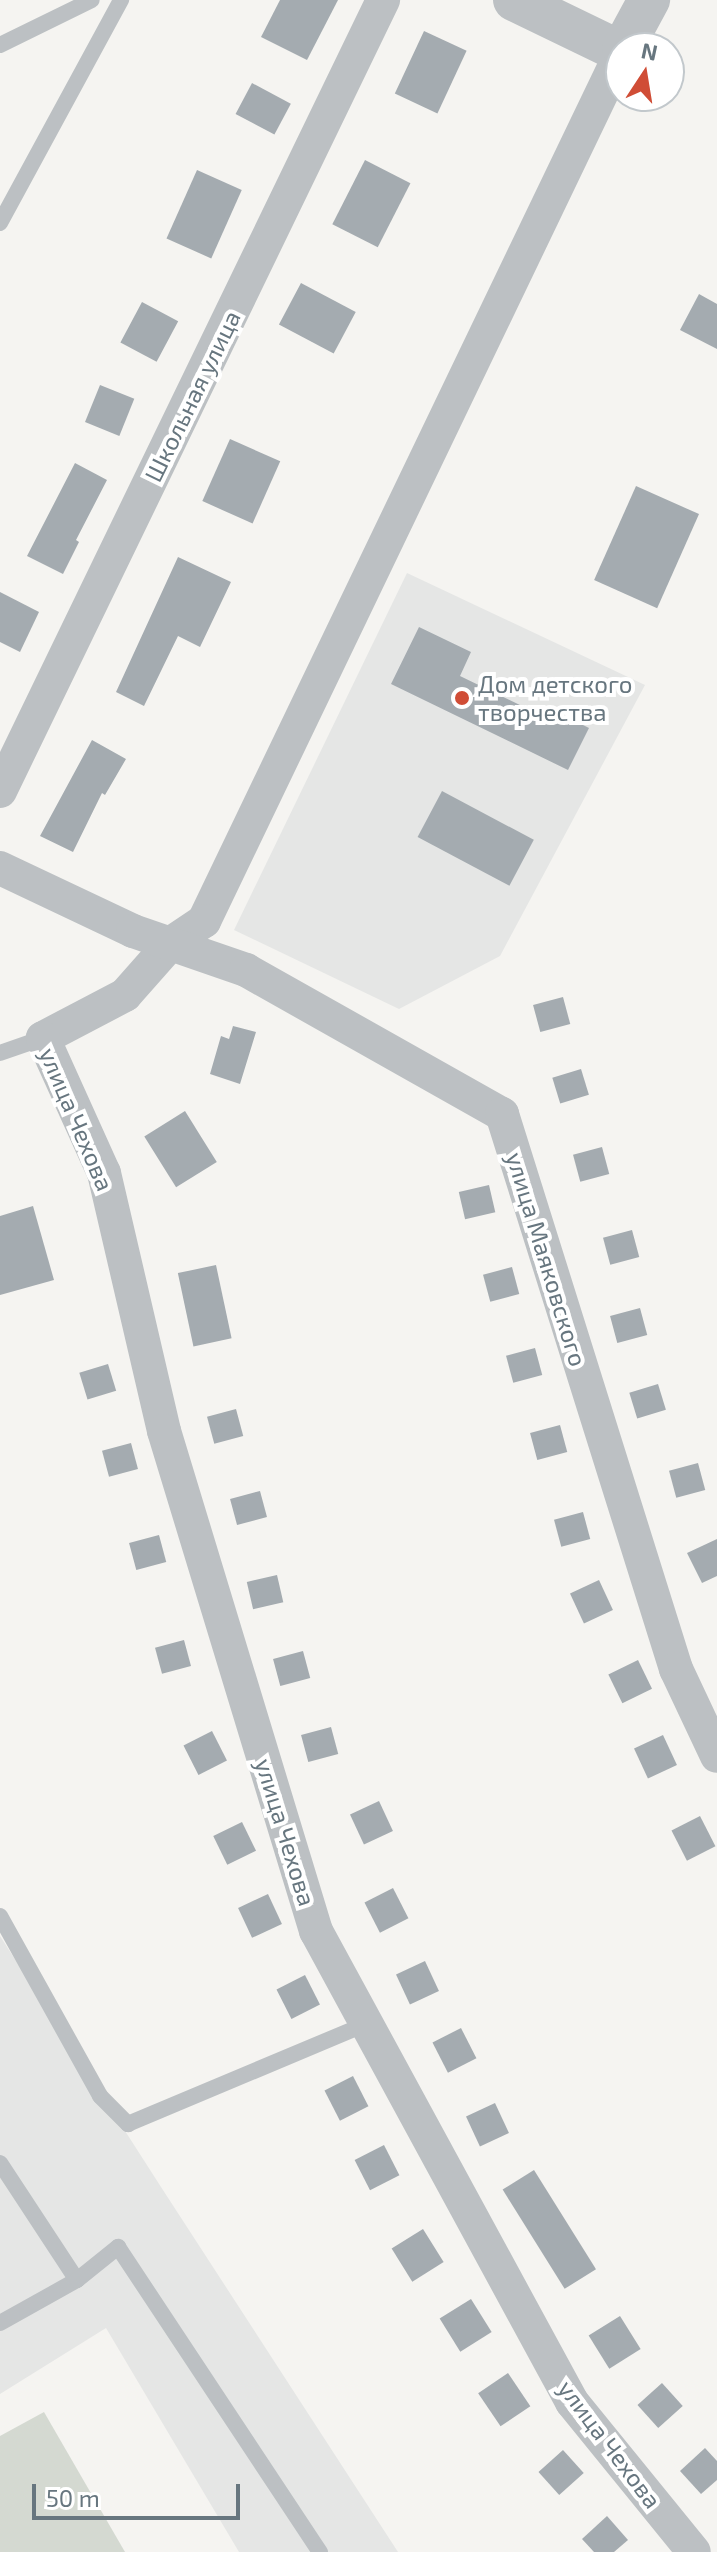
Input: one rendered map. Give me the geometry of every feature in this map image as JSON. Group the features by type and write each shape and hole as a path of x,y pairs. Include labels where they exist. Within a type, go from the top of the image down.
{"street":[{"name":"Школьная улица","path":"0,791 383,0"},
{"path":"514,0 605,43"},
{"path":"632,32 649,0"},
{"path":"43,1038 125,995 171,943 204,921 605,86"},
{"name":"улица Маяковского","path":"0,868 133,931 246,970 502,1114 676,1669 717,1756"},
{"name":"улица Чехова","path":"43,1038 104,1173 164,1431 316,1931 572,2402 694,2552"}],"lane":[{"path":"0,45 92,0"},
{"path":"0,223 121,0"},
{"path":"0,1053 43,1038"},
{"path":"0,1916 100,2096 128,2124 366,2024"},
{"path":"0,2163 77,2280"},
{"path":"0,2323 77,2280 118,2247 320,2552"}],"shaded area":[{"path":"407,573 645,685 500,956 399,1009 234,930"},
{"path":"0,1936 398,2552 239,2552 106,2328 0,2394"},
{"path":"44,2412 125,2552 0,2552 0,2436"}],"building":[{"path":"280,0 338,0 307,60 261,37"},
{"path":"424,31 467,51 437,113 395,94"},
{"path":"252,83 291,104 274,135 236,114"},
{"path":"365,160 410,183 378,247 332,224"},
{"path":"197,170 242,190 211,258 166,239"},
{"path":"301,283 356,312 334,354 279,324"},
{"path":"699,294 717,304 717,349 680,330"},
{"path":"142,302 178,321 157,362 120,343"},
{"path":"100,385 134,399 119,436 85,422"},
{"path":"230,439 280,461 253,523 202,501"},
{"path":"75,463 107,480 76,540 79,542 63,574 27,556"},
{"path":"636,486 699,514 657,608 594,580"},
{"path":"178,557 231,582 200,647 178,636 144,706 116,692"},
{"path":"0,592 39,612 20,652 0,642"},
{"name":"Дом детского творчества","path":"419,627 471,652 460,676 551,720 555,711 589,728 568,770 391,684"},
{"path":"92,740 126,759 105,795 102,793 73,852 40,836"},
{"path":"442,791 534,840 509,886 418,837"},
{"path":"563,997 570,1024 540,1032 533,1005"},
{"path":"233,1026 256,1032 240,1084 210,1074 221,1036 229,1039"},
{"path":"581,1069 589,1095 560,1104 552,1078"},
{"path":"185,1111 217,1162 176,1187 144,1136"},
{"path":"602,1147 609,1174 580,1182 573,1155"},
{"path":"489,1185 495,1212 465,1219 459,1192"},
{"path":"33,1206 54,1280 0,1295 0,1216"},
{"path":"632,1230 639,1257 610,1265 603,1238"},
{"path":"216,1265 232,1338 193,1346 178,1273"},
{"path":"512,1267 519,1294 490,1302 483,1275"},
{"path":"640,1308 647,1335 617,1343 610,1316"},
{"path":"535,1348 542,1375 513,1383 506,1356"},
{"path":"108,1364 116,1391 87,1400 79,1373"},
{"path":"658,1384 666,1410 637,1419 629,1393"},
{"path":"236,1409 243,1436 214,1444 207,1417"},
{"path":"560,1425 567,1452 537,1460 530,1433"},
{"path":"131,1443 138,1469 109,1477 102,1451"},
{"path":"698,1463 705,1490 676,1498 669,1471"},
{"path":"260,1491 267,1517 237,1525 230,1499"},
{"path":"583,1512 590,1539 561,1547 554,1520"},
{"path":"159,1535 166,1562 136,1570 129,1543"},
{"path":"717,1539 717,1576 702,1583 687,1553"},
{"path":"277,1575 283,1602 253,1609 247,1582"},
{"path":"599,1580 613,1610 584,1623 570,1594"},
{"path":"184,1640 191,1666 162,1674 155,1648"},
{"path":"303,1651 310,1678 280,1686 273,1659"},
{"path":"638,1660 652,1689 622,1703 608,1674"},
{"path":"331,1727 338,1754 308,1762 301,1735"},
{"path":"212,1731 227,1760 198,1775 183,1746"},
{"path":"663,1735 677,1765 648,1778 634,1749"},
{"path":"379,1801 393,1831 364,1844 350,1815"},
{"path":"700,1816 715,1846 687,1861 671,1831"},
{"path":"242,1822 256,1851 227,1865 213,1836"},
{"path":"393,1888 408,1918 380,1933 364,1903"},
{"path":"268,1894 282,1924 252,1938 238,1908"},
{"path":"425,1961 439,1991 410,2004 396,1975"},
{"path":"305,1975 320,2004 291,2019 276,1990"},
{"path":"461,2028 476,2058 448,2073 432,2043"},
{"path":"353,2076 368,2106 340,2121 324,2091"},
{"path":"495,2103 509,2133 480,2146 466,2117"},
{"path":"384,2145 399,2175 370,2190 355,2160"},
{"path":"534,2170 596,2269 565,2289 503,2190"},
{"path":"423,2229 444,2262 412,2282 392,2249"},
{"path":"471,2299 492,2332 460,2352 440,2319"},
{"path":"620,2316 641,2349 609,2369 589,2336"},
{"path":"508,2373 530,2406 501,2426 478,2393"},
{"path":"662,2383 683,2406 658,2428 637,2405"},
{"path":"705,2448 717,2461 717,2480 701,2494 680,2471"},
{"path":"563,2450 584,2473 559,2495 538,2472"},
{"path":"607,2516 628,2540 614,2552 594,2552 582,2539"}],"place":[{"name":"Дом детского творчества","path":"462,698"}]}
